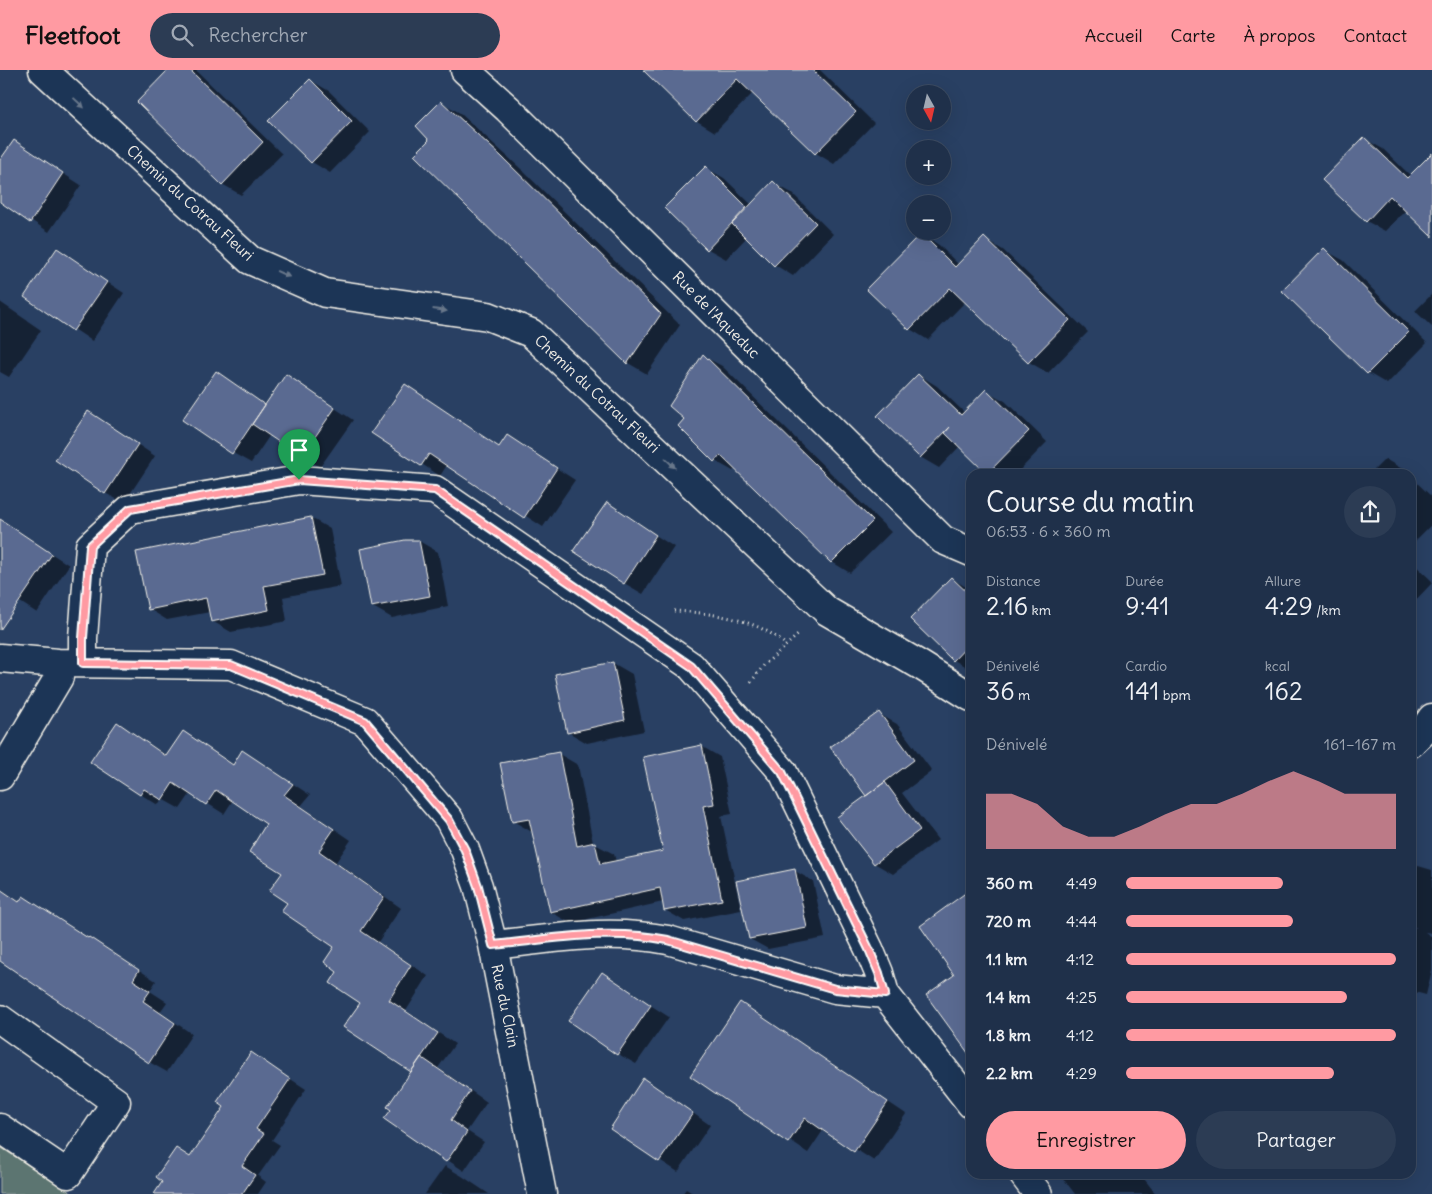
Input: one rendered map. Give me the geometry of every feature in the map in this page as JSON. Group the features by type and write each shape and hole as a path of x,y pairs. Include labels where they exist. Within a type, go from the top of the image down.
{"street":[{"name":"Chemin du Cotrau Fleuri","path":"43,70 250,260 325,293 488,316 532,333 827,611 966,694"},
{"name":"Rue de l'Aqueduc","path":"465,70 515,116 943,540 966,550"},
{"path":"0,776 59,677 70,663 83,638 90,546 130,509 299,480 435,490 691,666 782,772 869,949 885,994 966,1098"},
{"name":"Rue du Clain","path":"0,658 70,663 231,665 365,721 449,820 465,850 478,886 493,945 542,1194"},
{"path":"1416,738 1432,718"},
{"path":"493,945 593,934 646,936 668,940 835,989 885,994"},
{"path":"0,1019 116,1102 68,1174 0,1128"},
{"path":"1027,1179 1038,1194"}],"path":[{"path":"670,611 723,616 764,629 786,645 764,665 746,689"}],"green space":[{"path":"0,1147 73,1194 0,1194"}],"building":[{"path":"168,70 190,70 263,142 222,185 137,102"},
{"path":"643,70 813,70 856,112 815,154 737,79 696,122"},
{"path":"310,79 352,121 311,163 268,121"},
{"path":"441,101 501,156 661,314 627,364 414,155 429,140 416,126"},
{"path":"1364,137 1407,178 1432,153 1432,237 1390,196 1366,222 1322,180"},
{"path":"14,140 63,173 30,223 0,202 0,160"},
{"path":"706,166 747,207 707,250 664,208"},
{"path":"773,181 816,223 774,266 732,224"},
{"path":"984,237 1070,320 1028,363 950,288 909,330 866,289 914,240 928,240 955,267"},
{"path":"57,248 107,282 73,331 24,297"},
{"path":"1324,248 1409,332 1367,374 1282,291"},
{"path":"703,354 873,521 831,563 720,455 714,462 678,426 684,419 669,406"},
{"path":"216,371 265,405 232,454 182,420"},
{"path":"286,374 335,408 301,457 252,424"},
{"path":"918,374 961,415 986,389 1029,431 992,469 982,469 945,433 950,427 920,458 877,416"},
{"path":"405,384 499,447 507,435 557,468 524,518 429,454 421,466 371,433"},
{"path":"88,411 138,444 105,494 55,460"},
{"path":"607,502 656,535 624,584 573,551"},
{"path":"311,517 323,575 264,586 269,610 211,622 206,598 148,610 136,552"},
{"path":"0,519 52,554 0,630"},
{"path":"405,540 419,540 430,596 371,607 360,549"},
{"path":"951,577 966,591 966,647 953,661 910,619"},
{"path":"613,662 625,720 567,733 555,674"},
{"path":"879,712 914,760 866,796 830,747"},
{"path":"117,722 166,756 183,731 233,765 242,750 293,784 284,795 334,829 319,851 384,897 361,931 411,965 389,1000 438,1033 411,1072 343,1027 360,1003 330,983 337,972 324,962 334,947 281,911 287,903 269,891 282,873 249,852 266,824 216,790 206,805 173,783 162,800 144,789 140,795 90,762"},
{"path":"702,745 714,804 703,806 722,900 664,911 660,888 550,912 529,819 512,822 500,763 559,752 577,846 595,842 600,864 663,851 643,757"},
{"path":"885,782 920,830 874,864 837,817"},
{"path":"795,869 807,928 749,939 736,881"},
{"path":"0,889 19,902 23,896 139,970 133,980 150,991 143,1001 175,1023 149,1063 0,961"},
{"path":"966,893 966,1050 926,995 954,975 920,926"},
{"path":"602,972 651,1005 617,1055 568,1021"},
{"path":"740,1002 888,1102 854,1152 805,1118 788,1143 690,1076"},
{"path":"251,1052 290,1079 256,1129 264,1134 242,1166 255,1175 242,1194 154,1194 162,1182 156,1177 176,1148 190,1157 224,1107 217,1102"},
{"path":"421,1057 470,1091 451,1120 467,1132 446,1162 384,1119 391,1110 387,1107"},
{"path":"643,1078 693,1113 659,1162 610,1129"}],"route":[{"path":"299,480 435,490 691,666 782,772 869,949 885,994 835,989 668,940 646,936 593,934 493,945 478,886 465,850 449,820 365,721 231,665 83,663 90,546 130,509 299,480"}]}
